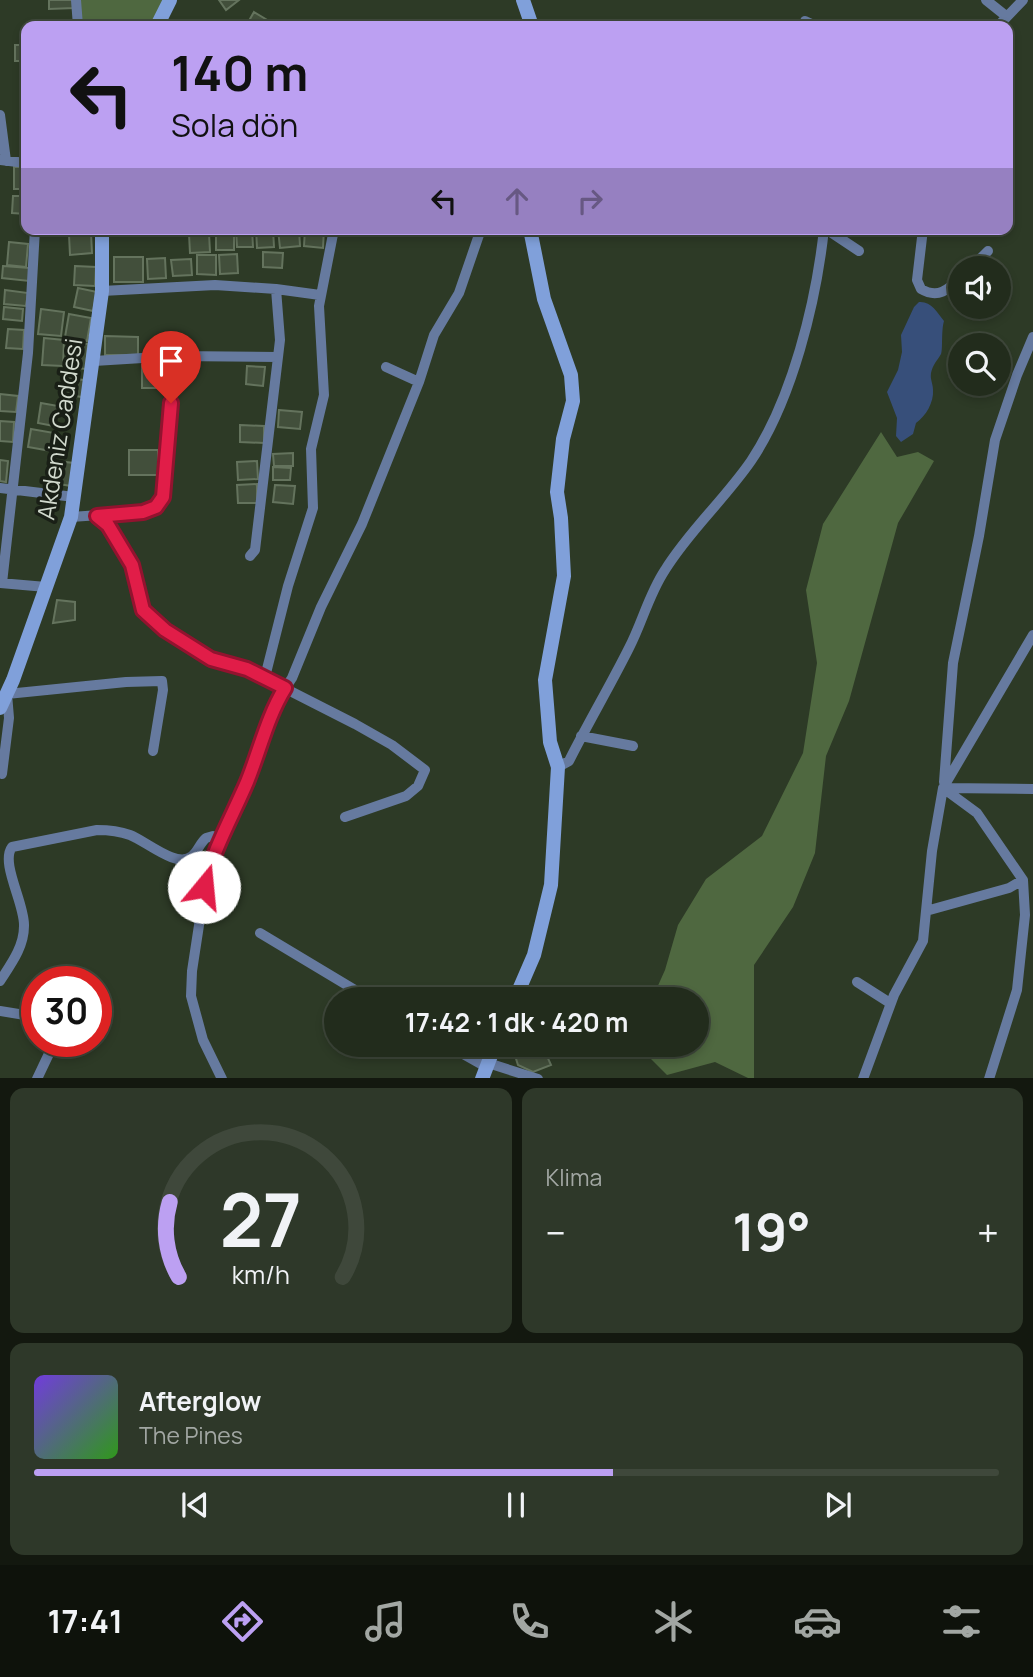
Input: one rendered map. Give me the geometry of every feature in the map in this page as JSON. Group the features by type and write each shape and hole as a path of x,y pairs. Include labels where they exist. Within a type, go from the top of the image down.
{"street":[{"path":"76,0 78,21"},
{"path":"160,21 170,0"},
{"path":"523,0 530,21"},
{"path":"986,0 1006,16"},
{"path":"1002,21 1023,0"},
{"path":"0,115 3,161 21,163"},
{"path":"35,235 29,353 1,583 46,587"},
{"name":"Akdeniz Caddesi","path":"0,708 71,517 102,292 102,235"},
{"path":"265,677 288,586 313,508 312,449 324,395 318,317 333,235"},
{"path":"221,1078 202,1040 195,1018 191,984 204,887 220,839 252,768 274,705 292,678 321,607 362,524 419,382 434,335 459,293 479,235"},
{"path":"520,987 534,955 551,885 558,767 550,742 545,680 564,576 557,492 563,439 573,401 571,375 544,299 531,235"},
{"path":"558,767 569,761 580,736 621,664 664,570 740,476 775,419 791,380 820,266 824,235"},
{"path":"834,235 859,251"},
{"path":"922,235 917,280 921,289 932,294 948,289"},
{"path":"983,256 988,251"},
{"path":"102,292 215,285 320,295"},
{"path":"250,556 255,550 280,340 276,289"},
{"path":"863,1078 890,1003 923,941 932,852 950,725 953,663 995,440 1033,337"},
{"path":"94,361 175,356 278,358"},
{"path":"71,517 143,512 156,507 163,497 175,356"},
{"path":"386,367 419,382"},
{"path":"0,488 74,498"},
{"path":"97,516 108,525 132,565 143,610 165,630 211,659 265,677 392,746 425,770 418,786 406,796 345,817"},
{"path":"943,788 1033,635"},
{"path":"2,774 9,718 7,694 162,681 163,690 153,751"},
{"path":"580,736 633,746"},
{"path":"943,788 1033,789"},
{"path":"943,788 977,813 1023,880 1025,915 1017,990 989,1078"},
{"path":"0,981 18,952 24,932 24,923 6,859 12,846 97,830 132,836 164,855 185,859 194,855 206,838 213,836 220,839"},
{"path":"926,911 1009,888 1023,880"},
{"path":"1022,942 1033,923"},
{"path":"260,933 350,987"},
{"path":"857,982 890,1003"},
{"path":"0,1011 21,1014"},
{"path":"37,1078 47,1057"},
{"path":"466,1057 485,1069 532,1078"}],"green space":[{"path":"75,0 175,0 166,21 77,21"},
{"path":"881,432 897,457 918,452 934,461 898,523 849,701 826,756 815,853 793,907 754,965 754,1078 748,1078 715,1062 667,1075 649,1057 709,1057 709,987 657,987 678,925 706,879 762,836 803,753 817,663 806,590 823,524"}],"water":[{"path":"919,302 930,305 944,321 942,352 931,373 931,404 916,423 913,434 901,442 896,436 897,418 887,392 898,370 902,352 901,335"}],"building":[{"path":"49,0 73,0 74,8 49,9"},
{"path":"219,0 239,0 226,10"},
{"path":"254,12 269,21 249,21"},
{"path":"15,45 21,45 21,61 15,61"},
{"path":"14,167 21,167 21,189 14,189"},
{"path":"13,196 21,196 21,214 12,213"},
{"path":"69,235 91,235 92,253 70,255"},
{"path":"189,235 209,235 210,252 190,253"},
{"path":"216,235 234,235 234,250 216,250"},
{"path":"236,235 252,235 253,247 237,247"},
{"path":"256,235 273,235 274,247 257,248"},
{"path":"279,235 299,235 300,246 280,248"},
{"path":"305,235 324,235 323,248 304,246"},
{"path":"9,242 28,244 26,267 7,265"},
{"path":"263,252 283,253 282,268 263,267"},
{"path":"237,254 238,273 220,274 219,255"},
{"path":"197,255 216,255 216,275 197,274"},
{"path":"114,257 143,257 143,282 114,282"},
{"path":"165,258 166,278 148,279 147,259"},
{"path":"191,259 192,275 173,276 171,260"},
{"path":"3,266 30,268 29,281 2,278"},
{"path":"75,266 96,267 95,286 74,285"},
{"path":"78,288 97,292 93,311 74,307"},
{"path":"5,290 28,293 26,306 4,304"},
{"path":"4,307 23,309 22,321 3,319"},
{"path":"41,309 64,312 61,336 38,334"},
{"path":"69,314 91,318 87,341 65,337"},
{"path":"8,329 24,330 23,349 6,348"},
{"path":"105,336 138,337 138,355 105,355"},
{"path":"44,338 64,340 63,366 42,365"},
{"path":"67,342 88,344 86,369 65,367"},
{"path":"142,365 169,365 169,388 142,388"},
{"path":"247,366 265,367 263,386 246,384"},
{"path":"64,378 84,380 82,397 62,394"},
{"path":"0,394 18,396 16,412 0,411"},
{"path":"41,403 58,406 54,426 38,423"},
{"path":"279,410 302,412 300,429 278,427"},
{"path":"0,421 14,422 13,442 0,441"},
{"path":"240,425 264,426 264,443 240,442"},
{"path":"31,429 54,433 51,451 28,447"},
{"path":"129,450 158,450 159,475 129,475"},
{"path":"293,453 293,466 274,466 273,454"},
{"path":"0,460 8,461 6,482 0,481"},
{"path":"56,461 74,463 71,486 53,483"},
{"path":"257,461 258,479 238,480 237,462"},
{"path":"273,467 291,468 290,480 273,480"},
{"path":"257,484 257,503 238,503 237,485"},
{"path":"275,485 295,486 293,504 273,502"},
{"path":"57,600 75,602 75,620 53,623"},
{"path":"516,1057 547,1057 551,1065 533,1072 518,1065"}],"route":[{"path":"171,403 163,497 156,507 143,512 97,516 108,525 132,565 143,610 165,630 211,659 247,669 285,688 274,705 247,782 215,850 204,887"}]}
